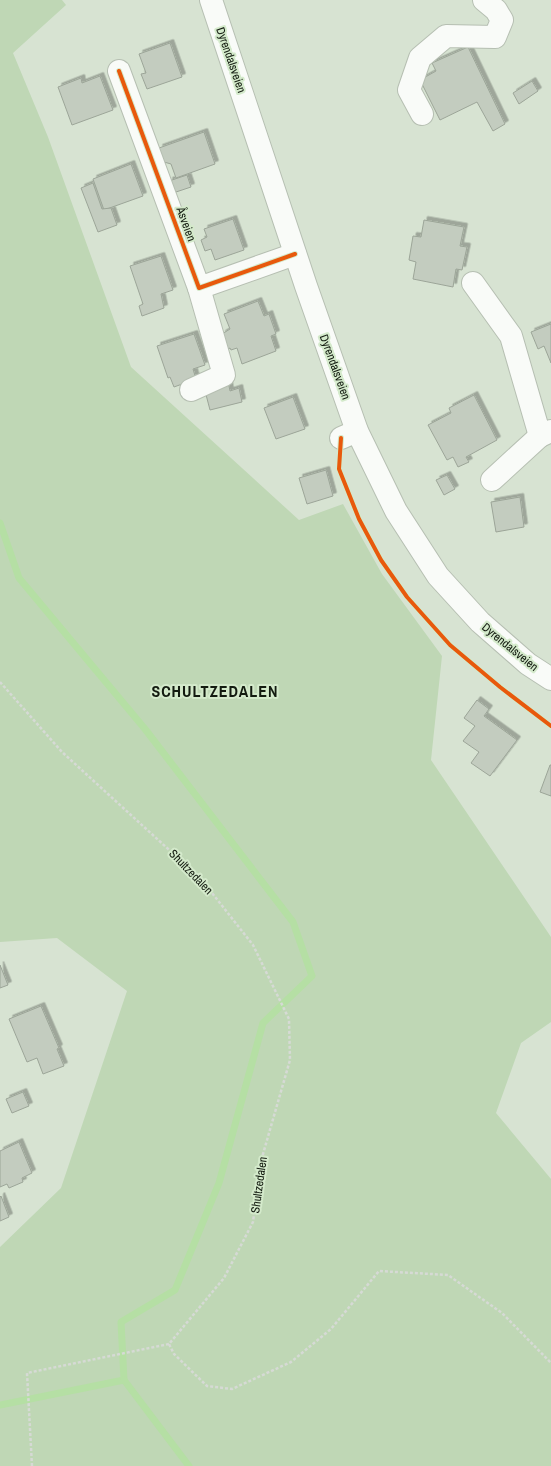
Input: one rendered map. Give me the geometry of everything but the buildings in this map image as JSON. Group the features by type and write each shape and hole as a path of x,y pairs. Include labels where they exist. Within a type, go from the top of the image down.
{"main road":[{"name":"Dyrendalsveien","path":"211,0 295,254 349,435 438,576 480,622 528,664 551,679"},
{"path":"422,114 409,90 420,58 446,36 495,37 502,20 496,10 484,0"},
{"name":"Åsveien","path":"119,71 199,288 224,375 191,390"},
{"path":"199,288 295,254"},
{"path":"473,283 511,336 546,434 492,480"}],"path":[{"path":"32,1466 27,1373 169,1344 174,1354 207,1386 232,1389 291,1362 331,1329 379,1271 448,1275 502,1313 551,1363"}],"green space":[{"path":"0,0 62,0 66,5 13,53 48,137 131,367 299,520 343,504 382,574 442,656 431,760 551,937 551,1022 521,1043 496,1113 551,1179 551,1466 0,1466 0,1247 61,1188 127,991 57,938 0,942"}],"waterway":[{"path":"0,523 19,578 145,729 293,922 312,976 263,1023 219,1183 175,1290 121,1322 124,1380 0,1405"},
{"path":"124,1380 189,1466"}],"cycle path":[{"path":"119,71 199,288 295,254"},
{"path":"341,438 339,469 359,519 381,560 407,597 450,645 500,687 551,726"}],"district":[{"name":"SCHULTZEDALEN","path":"215,691"}]}
